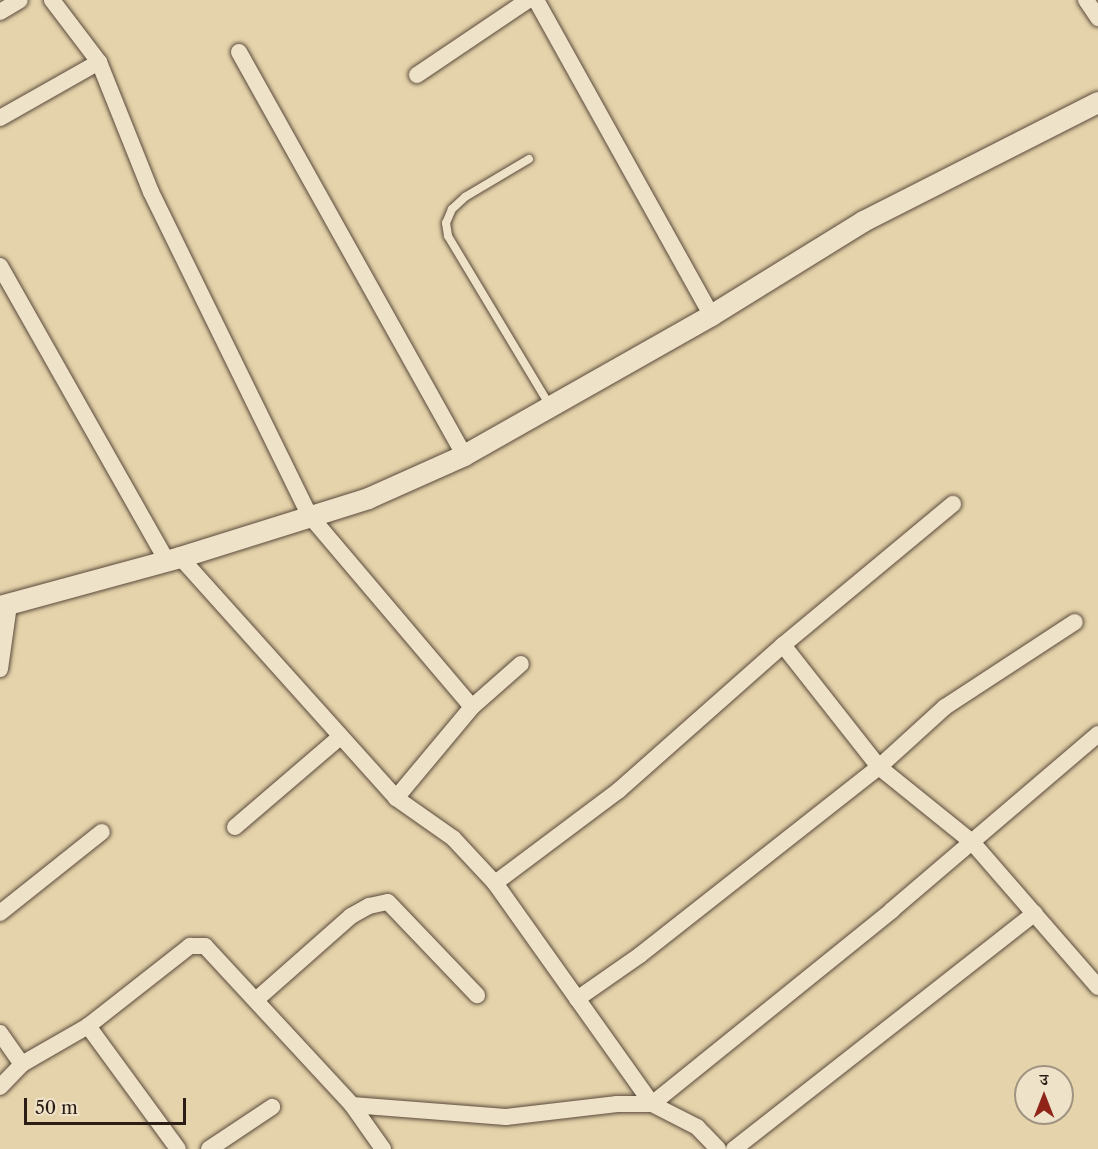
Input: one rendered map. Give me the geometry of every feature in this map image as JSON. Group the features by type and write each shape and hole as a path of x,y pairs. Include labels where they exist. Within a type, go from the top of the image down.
{"street":[{"path":"0,12 20,0"},
{"path":"52,0 99,62 151,192 310,516 472,707"},
{"path":"417,75 528,0"},
{"path":"536,0 711,315"},
{"path":"1086,0 1098,18"},
{"path":"239,52 464,455"},
{"path":"0,118 99,62"},
{"path":"0,669 4,606 173,559 368,498 464,455 711,315 862,221 1098,102"},
{"path":"0,266 173,559 396,798 453,838 495,883 652,1104 696,1127 718,1149"},
{"path":"495,883 618,791 783,645 953,504"},
{"path":"577,999 640,955 879,766 945,707 1075,622"},
{"path":"783,645 879,766 972,842 1098,987"},
{"path":"396,798 472,707 520,664"},
{"path":"352,1105 507,1117 617,1104 652,1104 972,842 1098,734"},
{"path":"235,826 339,738"},
{"path":"0,913 102,832"},
{"path":"257,999 351,916 369,906 388,902 477,995"},
{"path":"734,1149 1035,913"},
{"path":"0,1088 22,1064 88,1026 190,946 205,945 352,1105 383,1149"},
{"path":"88,1026 178,1149"},
{"path":"0,1033 22,1064"},
{"path":"209,1149 272,1107"}],"lane":[{"path":"530,159 465,197 452,209 446,223 448,236 550,406"}]}
